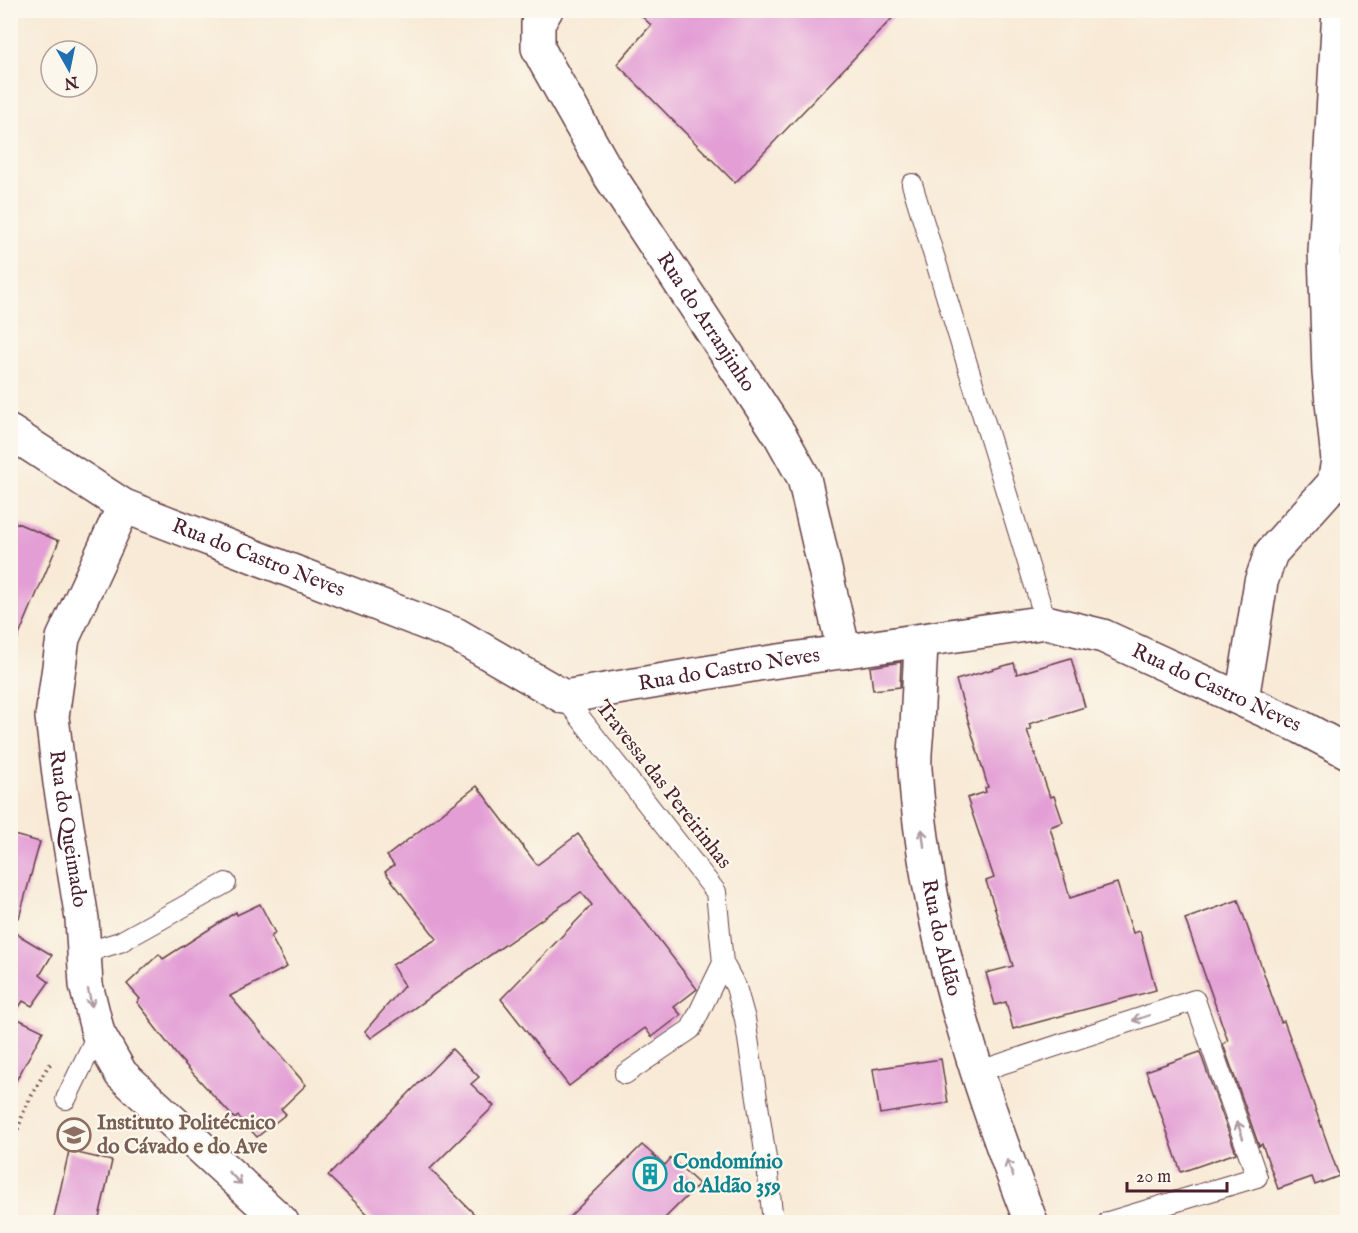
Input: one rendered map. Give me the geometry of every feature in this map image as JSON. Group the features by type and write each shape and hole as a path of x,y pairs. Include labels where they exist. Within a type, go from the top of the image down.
{"street":[{"name":"Rua do Arranjinho","path":"546,10 538,23 538,48 547,65 608,173 780,435 804,478 844,652"},
{"path":"1242,699 1260,582 1271,553 1334,483 1338,460 1329,373 1325,252 1339,10"},
{"path":"10,432 124,506"},
{"name":"Rua do Castro Neves","path":"124,506 457,634 564,697 626,685 1046,622 1103,636 1301,727 1347,752"},
{"name":"Rua do Queimado","path":"124,506 63,638 52,717 82,919 86,985 98,1033 122,1074 282,1222"},
{"name":"Rua do Aldão","path":"921,642 915,768 927,869 938,929 996,1131 1031,1222"}],"lane":[{"path":"912,184 1046,622"},
{"name":"Travessa das Pereirinhas","path":"564,697 716,892 723,963 736,987 745,1019 773,1222"},
{"path":"84,952 120,942 226,883"},
{"path":"625,1074 691,1029 723,963"},
{"path":"978,1072 1195,1000 1257,1177 1108,1222"},
{"path":"66,1099 98,1033"}],"building":[{"path":"635,10 900,10 735,183 617,64 651,25"},
{"path":"10,520 59,541 11,654 10,654"},
{"path":"1071,658 1085,707 1029,724 1031,729 1027,730 1050,797 1054,796 1063,822 1050,827 1070,898 1117,883 1133,933 1140,931 1156,990 1013,1029 1006,1002 995,1005 986,973 1013,966 986,881 994,878 967,798 986,792 985,788 988,787 956,680 1014,663 1017,674"},
{"path":"901,662 900,687 873,690 870,667"},
{"path":"477,786 537,865 578,834 697,989 674,1007 681,1015 652,1037 645,1028 569,1086 501,999 592,905 581,892 371,1038 365,1031 404,986 392,965 437,939 385,872 394,865 387,856"},
{"path":"10,834 40,842 19,918 10,917"},
{"path":"1238,900 1339,1176 1315,1185 1312,1177 1278,1189 1262,1144 1259,1146 1223,1044 1228,1041 1185,919"},
{"path":"260,904 275,933 271,937 287,967 230,996 306,1085 281,1109 286,1114 257,1137 238,1116 235,1119 179,1058 151,1022 137,1002 140,999 127,984 159,954 163,959 236,912 237,915"},
{"path":"10,930 52,955 40,975 49,982 32,1006 23,1001 10,1021"},
{"path":"18,1019 43,1031 10,1092 10,1034"},
{"path":"452,1049 479,1077 471,1084 494,1106 430,1169 482,1222 376,1222 328,1176"},
{"path":"1200,1052 1236,1153 1181,1172 1146,1071"},
{"path":"941,1059 948,1103 880,1114 873,1069"},
{"name":"Condomínio do Aldão 359","path":"642,1145 665,1165 671,1158 699,1184 661,1222 564,1222"},
{"path":"69,1151 112,1161 98,1222 53,1222"}],"place":[{"name":"Instituto Politécnico do Cávado e do Ave","path":"74,1135"},
{"name":"Condomínio do Aldão 359","path":"650,1174"}]}
